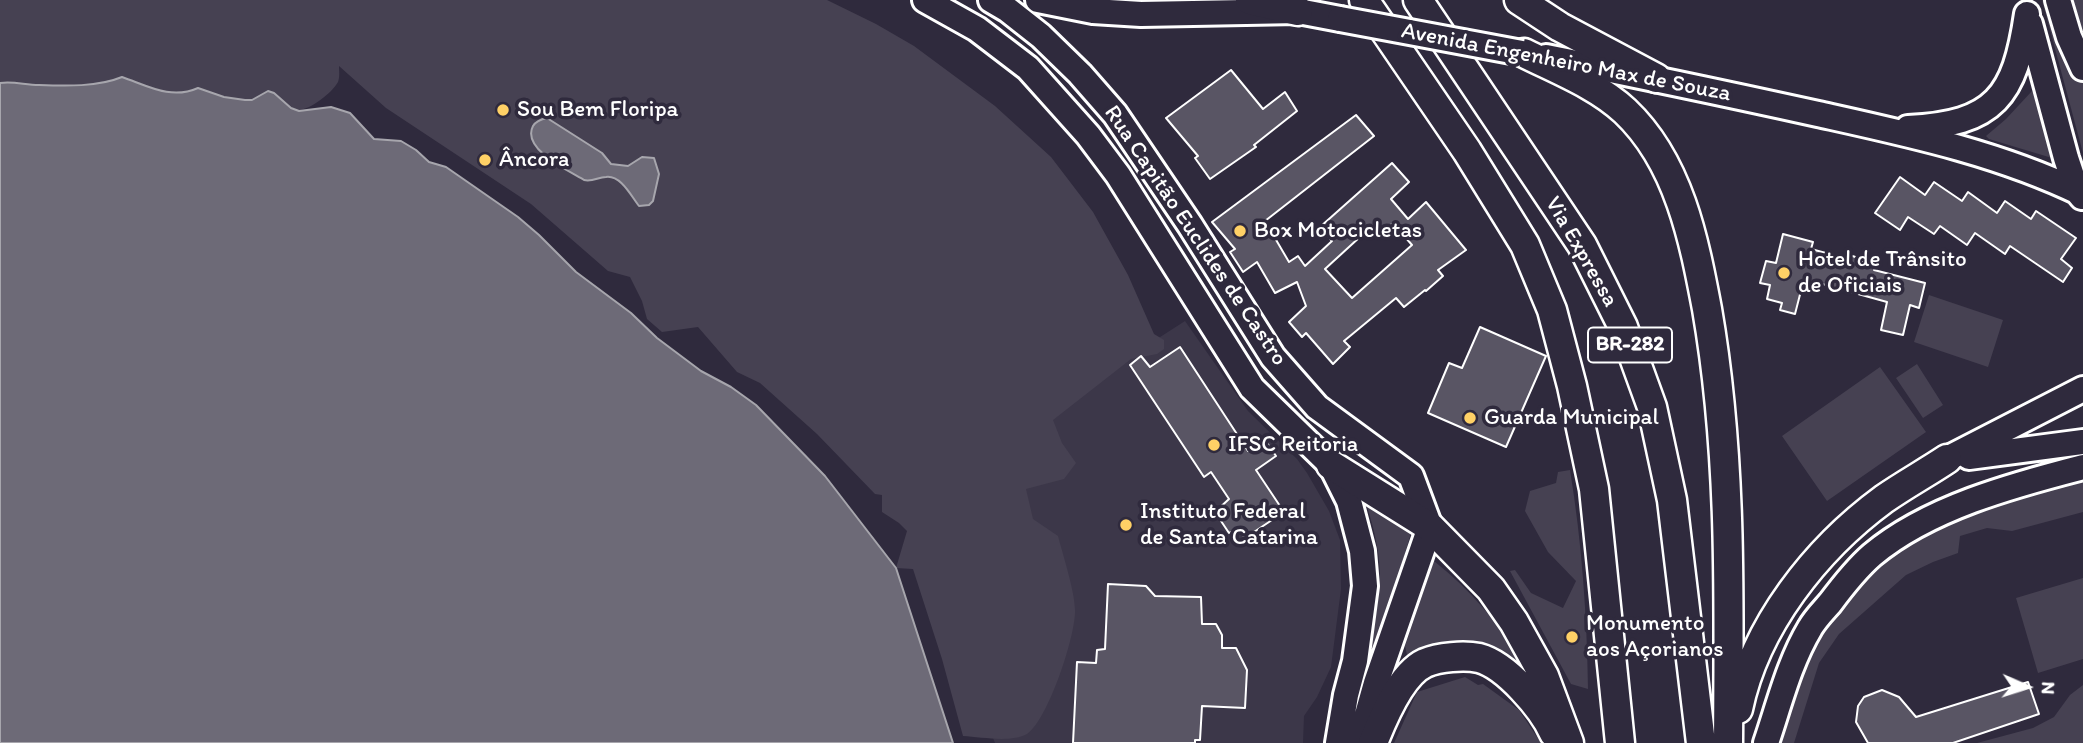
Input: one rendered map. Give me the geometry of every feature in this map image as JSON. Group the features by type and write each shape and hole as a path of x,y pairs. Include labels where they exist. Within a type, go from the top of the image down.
{"highway":[{"path":"1251,0 1298,11"},
{"name":"Via Expressa","path":"1364,0 1467,151 1525,245 1552,310 1572,386 1594,489 1620,743"},
{"name":"Via Expressa","path":"1418,0 1582,245 1623,327 1652,407 1672,500 1701,743"},
{"path":"1519,0 1588,43 1656,78"},
{"path":"1348,9 1416,78"},
{"path":"1523,53 1599,92 1625,111 1645,134 1663,162 1684,208 1696,248 1714,352 1726,468 1730,743"},
{"path":"1730,743 1741,693 1759,646 1786,602 1824,552 1884,499 1947,459"},
{"path":"1331,465 1430,527 1491,589 1514,622 1544,676 1569,743"},
{"path":"1373,743 1400,686 1424,664 1448,658 1480,659 1517,680 1549,723 1558,743"}],"main road":[{"name":"Rua Capitão Euclides de Castro","path":"925,0 977,29 1028,68 1088,135 1118,175 1252,388 1331,465 1349,502 1363,551 1365,586 1355,661 1338,743"},
{"name":"Rua Capitão Euclides de Castro","path":"991,0 1041,36 1080,74 1115,114 1190,225 1273,357 1318,407 1411,476 1430,527"},
{"name":"Avenida Engenheiro Max de Souza","path":"1038,0 1093,11 1141,14 1348,9 1523,53 1656,78 1982,153 2031,170 2081,194"},
{"path":"2058,0 2069,37 2083,68"},
{"path":"1883,129 1935,127 1966,120 1992,104 2012,78 2021,53 2026,7"},
{"path":"2026,7 2081,194"},
{"path":"1947,459 2083,389"},
{"path":"1947,459 2083,442"},
{"path":"1766,743 1787,680 1810,628 1837,593 1872,556 1914,527 1968,503 2036,479 2083,467"},
{"path":"1359,743 1376,683 1430,527"}],"shaded area":[{"path":"0,0 827,0 914,46 995,106 1051,157 1093,212 1128,275 1154,334 1164,340 1164,349 1157,354 1131,359 1053,420 1062,443 1076,463 1064,479 1026,489 1033,519 1058,536 1075,610 1066,657 1052,695 1035,726 1027,734 1013,738 963,736 913,569 896,568 907,531 882,512 882,495 875,494 817,434 760,383 737,372 698,327 662,332 647,319 642,301 630,277 608,271 531,204 386,108 339,66 338,82 331,91 302,110 289,107 279,97 245,100 224,97 198,88 178,93 169,92 122,77 103,83 82,85 0,83"},
{"path":"2042,0 2055,0 2083,82 2083,153"},
{"path":"2073,0 2083,0 2083,37 2082,35"},
{"path":"122,77 169,92 178,93 198,88 224,97 245,100 252,100 268,91 299,111 331,107 350,113 374,139 401,141 429,162 446,167 518,217 576,272 631,313 657,338 701,371 731,387 756,405 825,476 896,568 953,743 0,743 0,83 82,85 103,83"},
{"path":"2032,91 2057,157 2052,158 1986,136"},
{"path":"547,118 602,153 611,164 628,166 642,157 654,158 659,174 653,201 649,205 639,206 616,179 606,177 584,180 548,158 534,143 531,135 534,124"},
{"path":"1929,295 2003,320 1988,367 1914,342"},
{"name":"Instituto Federal de Santa Catarina","path":"1185,321 1248,411 1297,459 1307,473 1329,511 1340,540 1341,589 1331,667 1317,697 1304,716 1303,743 995,743 974,690 919,492"},
{"path":"1917,364 1943,405 1923,418 1896,378"},
{"path":"1880,367 1926,432 1827,501 1782,436"},
{"path":"1570,470 1583,580 1588,689 1571,684 1510,571 1515,570 1531,593 1563,608 1576,581 1548,552 1525,511 1530,491 1556,483 1558,472"},
{"path":"2083,474 2083,512 2012,531 1987,528 1960,536 1958,553 1906,575 1839,634 1819,663 1794,743 1773,743 1792,694 1826,628 1855,587 1875,565 1916,539 1962,516 2010,496"},
{"path":"1364,497 1411,533 1358,711 1380,581 1377,544"},
{"path":"1434,561 1484,609 1526,663 1485,647 1465,643 1444,644 1407,655 1405,646"},
{"path":"2083,578 2083,659 2038,673 2016,598"},
{"path":"1465,677 1478,685 1483,684 1519,710 1541,743 1394,743 1417,692"},
{"path":"2083,685 2083,743 1977,743 2033,728 2054,717 2070,695"}],"building":[{"path":"1231,70 1263,109 1285,92 1297,111 1254,145 1256,147 1210,179 1195,158 1198,156 1166,118"},
{"path":"1356,115 1374,136 1265,221 1289,262 1298,256 1305,266 1332,241 1320,227 1392,163 1409,182 1391,199 1408,219 1426,202 1466,250 1438,270 1443,276 1426,291 1404,307 1396,298 1344,341 1350,347 1333,364 1306,333 1302,337 1289,322 1306,306 1297,282 1275,293 1257,262 1243,272 1230,252 1235,249 1212,222","holes":["1393,223 1412,245 1352,298 1325,269 1373,225 1381,234"]},
{"path":"1900,177 1925,195 1934,182 1962,201 1968,192 1997,213 2005,201 2031,219 2036,211 2076,238 2061,259 2072,268 2063,282 2010,246 2005,254 1975,233 1967,245 1940,226 1934,234 1908,217 1900,230 1875,213"},
{"path":"1783,234 1813,242 1811,249 1848,259 1849,255 1862,259 1862,263 1875,266 1874,270 1925,283 1919,308 1910,305 1903,335 1881,330 1887,302 1804,279 1795,314 1780,310 1782,303 1767,299 1770,285 1760,283 1766,261 1776,263"},
{"path":"1480,327 1546,356 1506,447 1428,413 1449,363 1462,368"},
{"name":"IFSC Reitoria","path":"1180,347 1248,451 1265,440 1276,456 1256,470 1284,512 1245,538 1238,528 1229,533 1215,512 1229,499 1211,472 1204,477 1130,365 1141,356 1150,367"},
{"path":"1108,584 1146,586 1155,596 1201,597 1202,624 1216,624 1222,635 1222,648 1236,648 1247,670 1245,708 1202,706 1200,740 1195,740 1195,743 1073,743 1077,662 1096,663 1097,650 1105,649"},
{"path":"2028,682 2039,714 1953,743 1868,743 1856,722 1858,706 1864,697 1882,690 1899,697 1916,717"}],"place":[{"name":"Sou Bem Floripa","path":"503,110"},
{"name":"Âncora","path":"485,160"},
{"name":"Box Motocicletas","path":"1240,231"},
{"name":"Hotel de Trânsito de Oficiais","path":"1784,273"},
{"name":"Guarda Municipal","path":"1470,418"},
{"name":"IFSC Reitoria","path":"1214,445"},
{"name":"Instituto Federal de Santa Catarina","path":"1126,525"},
{"name":"Monumento aos Açorianos","path":"1572,637"}]}
